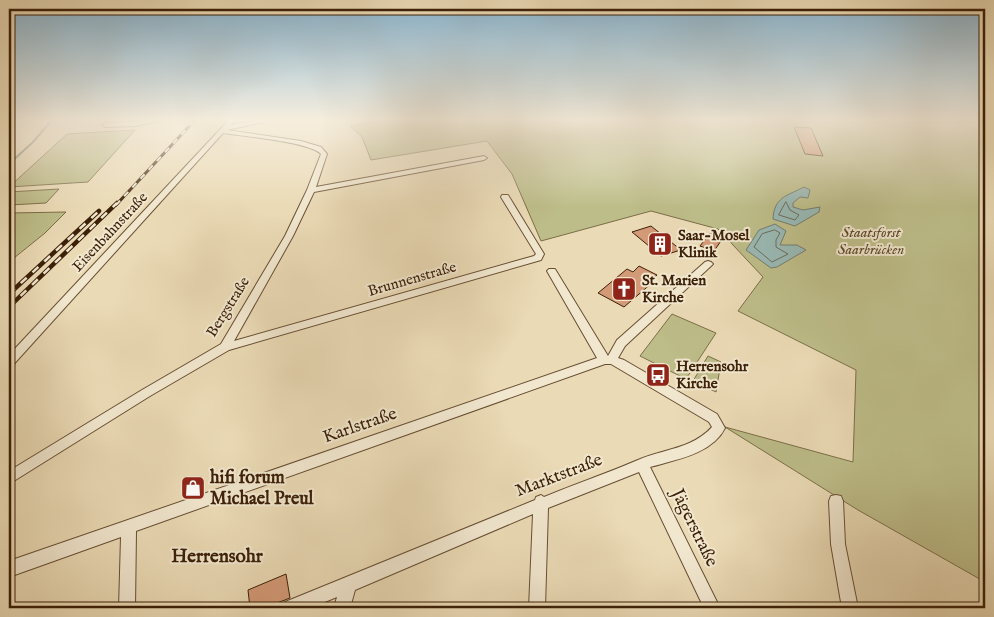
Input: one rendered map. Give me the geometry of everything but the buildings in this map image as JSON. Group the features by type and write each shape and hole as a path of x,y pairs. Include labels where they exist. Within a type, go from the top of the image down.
{"street":[{"name":"Eisenbahnstraße","path":"9,362 205,150"},
{"name":"Bergstraße","path":"9,478 146,393 225,348 289,236 311,190 324,154 320,150"},
{"path":"311,190 484,158"},
{"name":"Brunnenstraße","path":"225,348 538,258 540,254 506,197"},
{"path":"552,271 608,360 621,343 708,264"},
{"name":"Marktstraße","path":"291,608 541,502 642,464 695,448 713,436 719,428 713,418 620,363 608,360"},
{"name":"Karlstraße","path":"9,568 608,360"},
{"name":"Jägerstraße","path":"642,464 712,608"},
{"path":"836,501 838,544 850,608"},
{"path":"537,608 541,502"},
{"path":"126,608 129,526"},
{"path":"342,608 348,585"}],"green space":[{"path":"50,150 117,150 88,182 9,187"},
{"name":"Staatsforst Saarbrücken","path":"367,150 433,150 371,160"},
{"name":"Staatsforst Saarbrücken","path":"494,150 985,150 985,582 858,510 725,427 853,462 856,370 738,311 763,277 718,229 651,211 541,241 512,174"},
{"path":"59,189 46,203 9,205 9,192"},
{"path":"66,212 45,233 9,262 9,213"},
{"path":"672,314 716,333 686,379 640,356"},
{"path":"708,356 721,362 716,392 693,381"}],"water":[{"path":"804,187 810,190 808,198 800,197 793,203 793,207 803,210 820,207 819,212 795,226 773,219 776,206 782,198"},
{"path":"775,224 786,231 780,245 797,245 806,250 777,267 771,268 746,250 759,230"}],"waterway":[{"path":"9,164 24,150"}],"railway":[{"path":"116,205 167,150"},
{"path":"9,307 117,203"},
{"path":"9,294 99,211"}],"place":[{"name":"Saar-Mosel Klinik","path":"660,244"},
{"name":"St. Marien Kirche","path":"624,289"},
{"name":"Herrensohr Kirche","path":"658,375"},
{"name":"hifi forum Michael Preul","path":"193,488"}],"district":[{"name":"Herrensohr","path":"217,557"}]}
